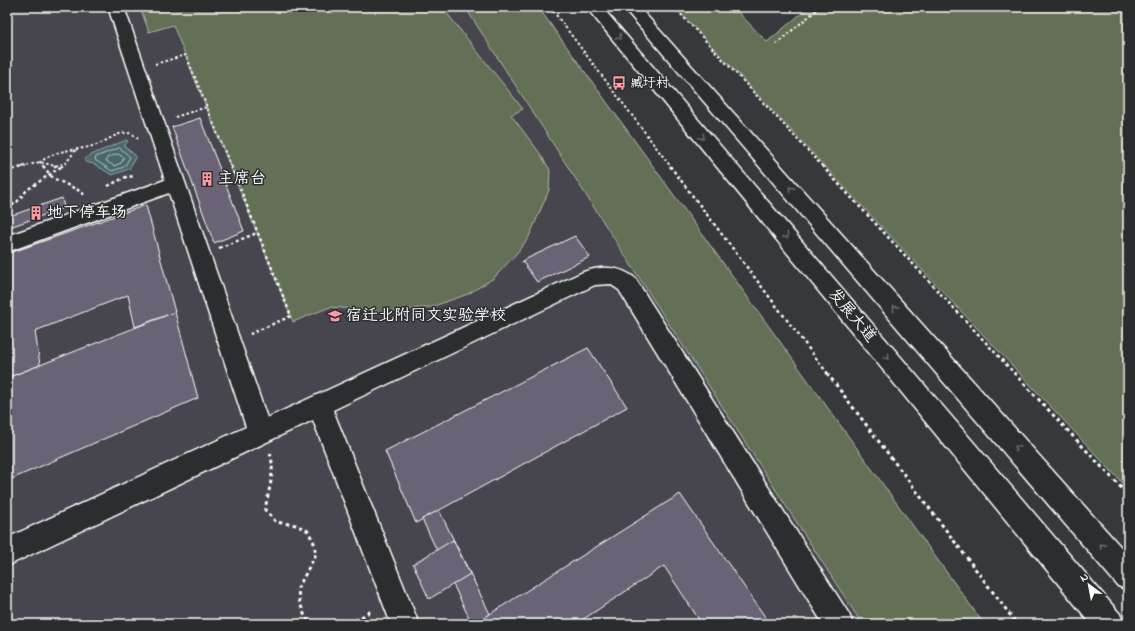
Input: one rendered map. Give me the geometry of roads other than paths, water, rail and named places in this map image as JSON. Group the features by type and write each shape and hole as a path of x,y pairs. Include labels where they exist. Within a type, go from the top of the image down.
{"main road":[{"path":"116,7 260,433"},
{"name":"发展大道","path":"594,7 1110,624"},
{"path":"631,7 1128,576"},
{"path":"7,244 176,183"},
{"path":"7,552 590,278 611,275 620,278 627,284 839,624"},
{"path":"319,405 405,624"}],"water":[{"path":"126,140 128,141 125,147 135,155 129,169 112,175 94,164 85,162 85,159 91,155"}],"place":[{"name":"臧圩村","path":"619,83"},
{"name":"主席台","path":"207,179"},
{"name":"地下停车场","path":"36,213"},
{"name":"宿迁北附同文实验学校","path":"335,316"}]}
